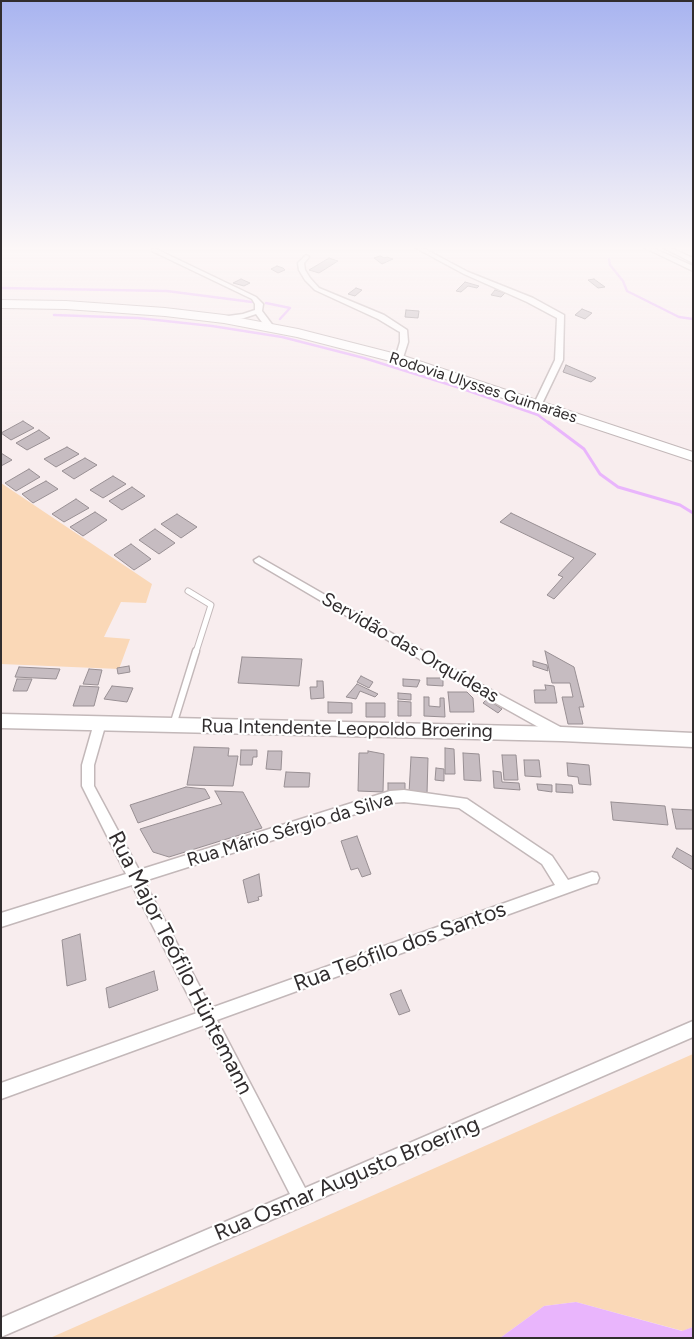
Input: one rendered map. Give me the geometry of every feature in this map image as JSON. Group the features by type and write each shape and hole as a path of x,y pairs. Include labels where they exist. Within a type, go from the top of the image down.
{"highway":[{"path":"1,312 15,310"},
{"name":"Rodovia Ulysses Guimarães","path":"132,310 224,319 331,340 399,359 693,457"}],"main road":[{"name":"Rua Intendente Leopoldo Broering","path":"1,720 562,734 693,740"}],"street":[{"path":"364,310 402,329 404,342 399,359"},
{"path":"538,406 559,360 561,317 551,310"},
{"path":"224,319 244,316 258,311 270,327"},
{"name":"Servidão das Orquídeas","path":"259,560 478,688 562,734"},
{"name":"Rua Major Teófilo Hüntemann","path":"100,723 88,765 88,786 301,1198"},
{"name":"Rua Mário Sérgio da Silva","path":"1,920 390,797 404,796 462,803 547,860 564,887"},
{"name":"Rua Teófilo dos Santos","path":"1,1091 592,878"},
{"name":"Rua Osmar Augusto Broering","path":"1,1328 693,1029"}],"lane":[{"path":"173,724 211,605 188,591"}],"shaded area":[{"path":"1,483 152,584 146,603 121,602 104,637 130,639 119,669 1,664"},
{"path":"693,1054 693,1327 683,1331 576,1302 544,1306 500,1338 50,1338"},
{"path":"576,1302 682,1331 693,1327 693,1338 500,1338 544,1306"}],"building":[{"path":"406,310 419,311 418,318 405,317"},
{"path":"580,310 592,313 585,319 575,315"},
{"path":"566,365 596,378 591,382 563,372"},
{"path":"23,421 34,428 11,440 1,433"},
{"path":"39,430 50,438 27,450 16,443"},
{"path":"67,447 79,454 56,467 44,459"},
{"path":"1,453 12,460 1,466"},
{"path":"85,458 97,465 74,479 62,471"},
{"path":"29,469 40,477 16,491 5,483"},
{"path":"113,476 126,484 103,498 90,490"},
{"path":"46,481 58,489 33,503 22,494"},
{"path":"132,487 145,496 122,510 109,501"},
{"path":"76,499 89,508 64,522 52,514"},
{"path":"95,512 107,520 83,536 70,527"},
{"path":"511,513 596,554 554,599 547,595 563,577 558,575 574,558 500,522"},
{"path":"177,514 197,527 181,538 161,524"},
{"path":"155,529 175,543 159,554 139,540"},
{"path":"131,544 151,559 134,570 114,555"},
{"path":"545,651 574,667 584,707 579,707 583,724 568,724 562,697 573,697 570,683 552,683"},
{"path":"242,657 302,659 299,686 238,683"},
{"path":"533,661 547,665 548,671 533,666"},
{"path":"129,666 130,672 118,674 117,668"},
{"path":"19,667 60,669 56,679 15,677"},
{"path":"89,669 102,670 98,685 83,684"},
{"path":"361,676 373,682 369,688 357,682"},
{"path":"427,678 443,678 443,686 427,685"},
{"path":"17,679 32,679 27,691 13,691"},
{"path":"403,679 420,680 417,687 403,686"},
{"path":"317,681 323,681 324,698 311,699 310,687 317,687"},
{"path":"357,684 378,694 375,697 360,691 356,699 346,697"},
{"path":"545,685 554,686 557,703 535,703 534,690 546,690"},
{"path":"80,686 99,687 94,706 73,706"},
{"path":"112,686 133,688 127,702 104,699"},
{"path":"448,692 467,692 473,698 474,712 450,712"},
{"path":"398,693 411,694 411,700 398,699"},
{"path":"424,697 429,697 429,706 440,707 440,698 444,698 445,717 424,716"},
{"path":"487,699 502,709 498,713 483,703"},
{"path":"398,701 411,702 411,716 398,716"},
{"path":"328,702 352,703 352,713 328,713"},
{"path":"366,703 385,703 385,717 366,717"},
{"path":"194,747 229,748 228,756 238,756 233,786 187,785"},
{"path":"445,748 454,749 455,774 445,774"},
{"path":"241,750 257,750 257,757 253,757 252,765 240,765"},
{"path":"268,751 282,751 281,770 266,769"},
{"path":"368,751 384,754 383,792 358,791 359,753 368,753"},
{"path":"463,753 479,754 481,781 464,780"},
{"path":"502,755 516,755 518,780 504,780"},
{"path":"411,757 428,758 427,794 409,793"},
{"path":"524,760 539,760 541,777 525,776"},
{"path":"567,763 589,765 591,785 579,784 578,777 568,776"},
{"path":"436,768 444,769 444,781 435,780"},
{"path":"493,771 501,772 502,782 519,783 520,790 494,788"},
{"path":"286,772 310,773 309,787 284,787"},
{"path":"388,783 405,783 405,793 388,793"},
{"path":"537,784 552,785 552,792 538,790"},
{"path":"556,784 572,785 573,793 556,792"},
{"path":"186,787 205,789 210,798 138,823 130,805"},
{"path":"215,791 243,792 262,828 169,857 153,852 140,829 222,804"},
{"path":"611,802 665,806 668,825 613,820"},
{"path":"672,809 693,810 693,829 676,829"},
{"path":"357,836 371,874 362,877 358,868 351,870 341,841"},
{"path":"677,848 693,857 693,870 672,857"},
{"path":"259,874 262,896 258,897 259,900 248,903 243,880"},
{"path":"80,934 86,980 67,986 62,940"},
{"path":"154,971 158,990 109,1008 106,988"},
{"path":"401,990 410,1011 399,1015 390,994"}],"waterway":[{"path":"280,319 288,310"},
{"path":"666,310 679,317 693,319"},
{"path":"54,315 138,318 212,326 282,337 364,358 460,388 538,415 550,424"},
{"path":"548,422 584,449 600,474 618,487 680,505 693,513"}]}
